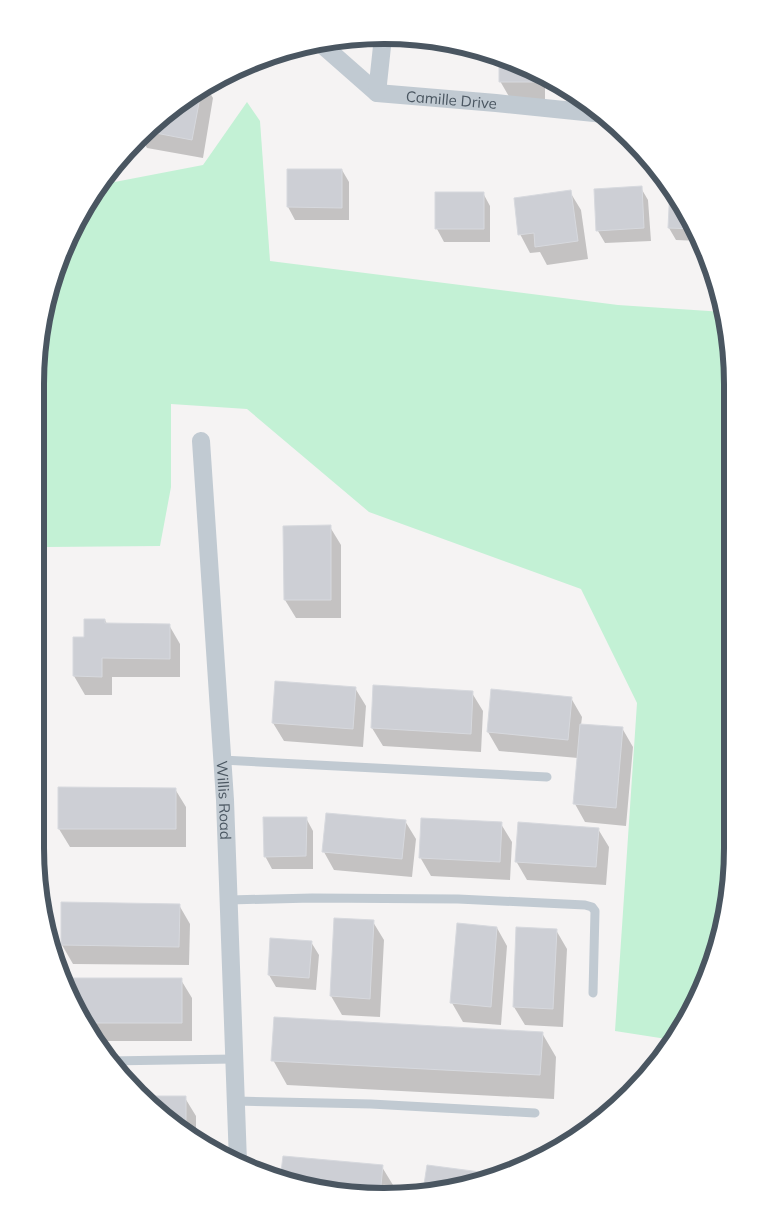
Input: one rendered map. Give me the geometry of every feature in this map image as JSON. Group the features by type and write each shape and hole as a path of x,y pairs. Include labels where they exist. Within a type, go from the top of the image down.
{"street":[{"path":"377,93 382,44"},
{"path":"327,49 377,93"},
{"name":"Camille Drive","path":"377,93 589,112"},
{"name":"Willis Road","path":"201,440 222,760 238,1155"}],"lane":[{"path":"222,760 547,777"},
{"path":"229,900 312,898 458,899 585,905 592,907 595,912 593,993"},
{"path":"119,1061 234,1059"},
{"path":"236,1102 371,1104 535,1113"}],"green space":[{"path":"247,102 260,121 270,261 618,305 717,312 724,362 724,870 718,914 706,957 689,998 666,1039 615,1031 637,703 581,589 369,512 247,409 171,404 171,487 160,546 47,547 46,762 44,762 44,362 55,296 79,234 89,214 110,183 203,165"}],"building":[{"path":"499,64 535,80 535,82 499,82"},
{"path":"200,98 192,140 155,133"},
{"path":"287,169 342,169 342,208 287,207"},
{"path":"642,186 644,228 596,231 594,189"},
{"path":"571,190 578,241 535,247 534,233 518,235 514,198"},
{"path":"435,192 484,192 484,229 435,229"},
{"path":"669,199 686,229 668,228"},
{"path":"331,525 331,600 284,600 283,526"},
{"path":"84,619 105,619 105,623 170,624 170,659 102,658 102,677 73,676 73,637 84,637"},
{"path":"275,681 356,687 353,729 272,723"},
{"path":"373,685 473,691 471,734 371,728"},
{"path":"491,689 572,697 568,740 487,732"},
{"path":"580,724 623,727 616,808 573,804"},
{"path":"58,787 176,788 176,829 58,829"},
{"path":"326,813 406,820 402,859 322,852"},
{"path":"263,817 307,817 306,856 264,857"},
{"path":"421,818 502,822 500,862 419,858"},
{"path":"518,822 599,828 596,867 515,862"},
{"path":"61,902 180,904 179,947 61,945"},
{"path":"334,918 374,920 370,999 330,996"},
{"path":"457,923 497,927 491,1007 450,1003"},
{"path":"516,927 557,929 553,1009 513,1007"},
{"path":"270,938 312,941 309,978 268,975"},
{"path":"70,978 182,978 182,1023 92,1023"},
{"path":"274,1017 543,1032 540,1075 271,1061"},
{"path":"151,1096 186,1096 186,1124"},
{"path":"283,1156 383,1165 381,1188 362,1188 318,1182 281,1172"},
{"path":"427,1165 485,1173 450,1182 424,1186"}]}
